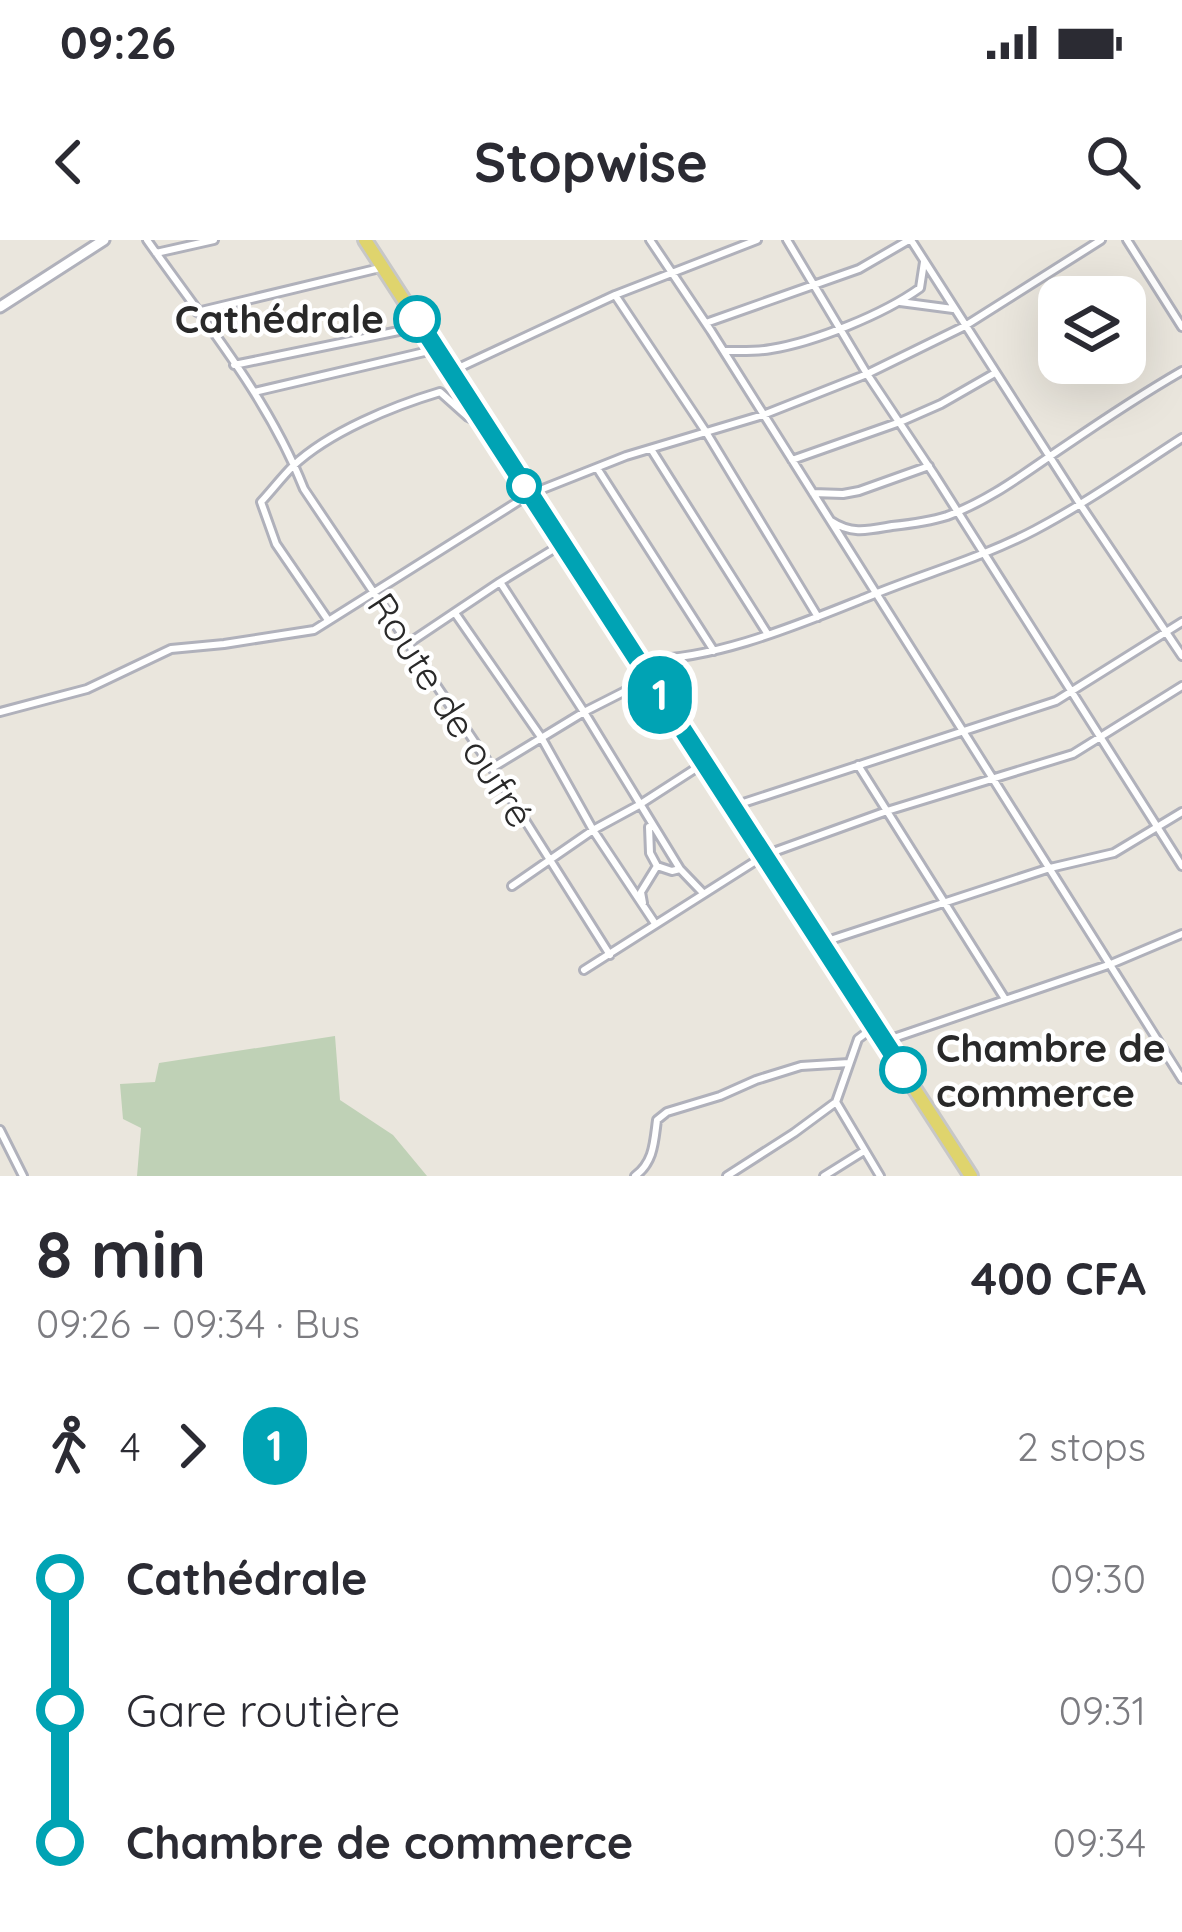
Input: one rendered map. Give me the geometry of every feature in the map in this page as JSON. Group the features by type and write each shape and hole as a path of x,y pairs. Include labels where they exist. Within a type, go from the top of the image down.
{"main road":[{"path":"365,240 971,1176"}],"street":[{"path":"0,307 104,240"},
{"name":"Route de oufré","path":"147,240 254,392 304,489 610,955"},
{"path":"187,246 197,240"},
{"path":"156,253 214,240"},
{"path":"650,240 1182,1079"},
{"path":"450,372 615,295 757,240"},
{"path":"787,240 867,374 1182,866"},
{"path":"706,323 859,269 910,240 1182,656"},
{"path":"0,712 87,689 172,649 314,630 530,494 651,448 764,415 867,374 964,326 1101,240"},
{"path":"1127,240 1182,327"},
{"path":"724,351 799,343 900,302 920,288 924,261"},
{"path":"197,312 383,268"},
{"path":"615,295 706,432 818,617"},
{"path":"900,302 953,309"},
{"path":"234,365 421,326"},
{"path":"254,392 436,350"},
{"path":"829,520 842,529 862,532 913,525 957,512 1018,480 1182,371"},
{"path":"792,460 900,422 995,373"},
{"name":"Route de oufré","path":"328,620 276,544 261,502 294,464 329,440 402,404 440,392 484,424"},
{"path":"637,659 661,661 715,651 983,554 1080,504 1182,438"},
{"path":"651,448 767,634"},
{"path":"812,494 859,491 928,466"},
{"path":"597,468 715,651"},
{"path":"820,506 843,494"},
{"path":"410,644 562,544"},
{"path":"500,582 648,820 680,869 703,893"},
{"path":"454,613 541,737 593,830 655,923"},
{"path":"734,806 1056,701 1182,622"},
{"path":"491,768 650,679"},
{"path":"584,970 765,855 887,811 1073,754 1182,686"},
{"path":"512,886 705,762"},
{"path":"858,765 1005,999"},
{"path":"648,800 650,853 657,866 680,869"},
{"path":"821,943 1050,868 1114,854 1182,812"},
{"path":"643,906 641,892 657,866"},
{"path":"885,1041 1111,964 1182,934"},
{"path":"727,1176 836,1102 858,1039 875,1025"},
{"path":"635,1176 652,1156 657,1120 667,1112 801,1066 849,1063"},
{"path":"836,1102 880,1176"},
{"path":"0,1130 23,1176"},
{"path":"824,1176 864,1151"},
{"path":"744,1165 752,1176"}],"green space":[{"path":"335,1036 340,1100 393,1135 427,1176 137,1176 141,1128 123,1119 120,1084 155,1082 159,1063"}],"bus line":[{"name":"1","path":"417,319 903,1070"}],"place":[{"name":"Cathédrale","path":"417,319"},
{"name":"Chambre de commerce","path":"903,1070"}]}
